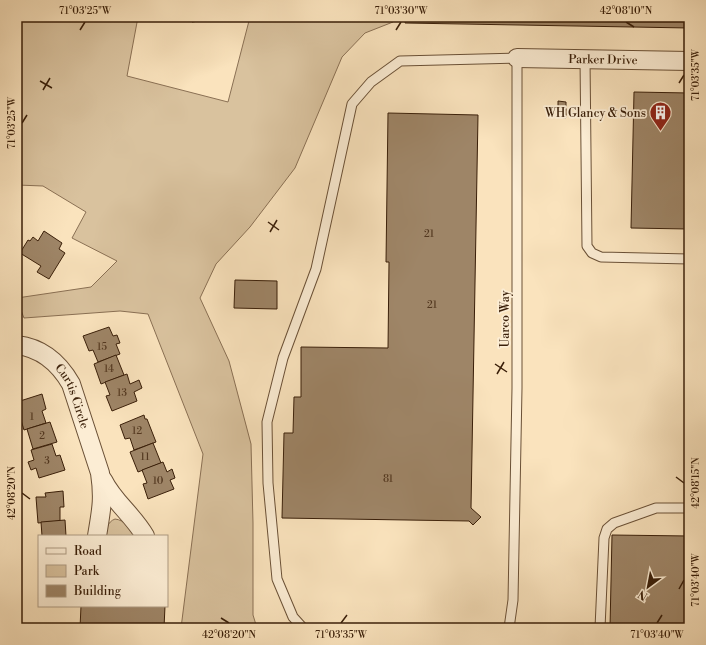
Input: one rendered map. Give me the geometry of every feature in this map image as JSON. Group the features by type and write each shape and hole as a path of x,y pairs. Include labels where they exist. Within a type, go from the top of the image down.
{"street":[{"name":"Parker Drive","path":"518,58 689,61"},
{"name":"Curtis Circle","path":"17,345 41,352 50,358 65,373 72,384 100,474 110,494 144,535"},
{"name":"Curtis Circle","path":"98,530 103,496 100,474"},
{"name":"Curtis Circle","path":"98,530 101,520 106,514 114,511 122,512 132,519"}],"lane":[{"path":"303,628 293,617 277,579 268,483 266,422 283,358 316,268 352,104 371,82 400,61 518,58"},
{"name":"Uarco Way","path":"509,628 513,600 517,388 518,58"},
{"path":"585,59 587,246 592,253 601,256 689,259"},
{"path":"600,628 604,538 607,529 614,523 656,508 689,508"}],"green space":[{"path":"17,17 138,17 127,76 228,102 250,17 393,17 393,22 365,33 342,57 295,168 250,227 216,264 200,298 229,361 251,444 253,615 257,628 181,628 203,454 148,314 120,311 24,318 17,298 91,287 117,261 72,238 86,212 43,186 17,185"},
{"path":"115,519 122,521 135,535 105,535 107,528 112,520"}],"building":[{"path":"191,17 213,17 213,19 192,22"},
{"path":"406,17 689,17 689,28 405,23"},
{"name":"WH Glancy & Sons","path":"634,92 689,93 688,229 631,228"},
{"path":"558,101 566,102 566,118 558,117"},
{"path":"388,113 478,115 471,508 481,517 473,525 469,521 282,518 284,433 293,433 294,397 301,397 301,347 388,348 389,262 386,262"},
{"path":"44,231 62,243 59,249 65,253 49,279 37,272 41,266 20,253 28,240 30,241 33,237 38,241"},
{"path":"235,280 277,281 277,309 234,308"},
{"path":"109,327 113,336 117,335 120,343 116,344 120,354 98,362 93,350 89,351 83,336"},
{"path":"116,355 124,375 101,384 94,364"},
{"path":"127,374 130,384 139,380 142,388 134,392 137,401 112,411 106,396 110,395 105,382"},
{"path":"42,394 46,409 42,411 46,423 24,430 17,407 17,402"},
{"path":"144,415 156,442 134,450 130,438 125,439 120,425"},
{"path":"50,422 57,442 33,449 27,429"},
{"path":"153,443 161,463 138,472 130,452"},
{"path":"52,444 56,456 60,455 65,470 39,478 36,468 31,470 28,462 34,460 31,450"},
{"path":"163,462 167,472 172,469 175,478 170,480 174,489 148,499 143,484 147,483 142,470"},
{"path":"63,491 64,507 60,507 60,521 38,523 36,497 46,497 45,493"},
{"path":"65,520 66,535 42,535 41,522"},
{"path":"612,535 689,536 689,628 610,628"},
{"path":"81,607 165,607 164,628 80,628"}],"place":[{"name":"WH Glancy & Sons","path":"661,132"}]}
